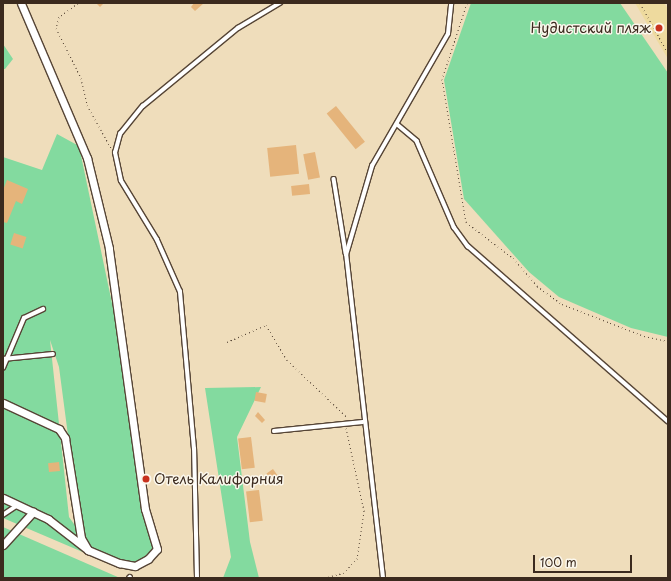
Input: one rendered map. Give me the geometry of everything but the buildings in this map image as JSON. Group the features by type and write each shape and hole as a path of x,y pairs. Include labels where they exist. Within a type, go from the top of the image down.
{"street":[{"path":"3,498 33,512 88,550 119,563 135,566 157,549 142,487 108,248 87,158 21,3"},
{"path":"3,403 59,429 65,438 81,538 88,550"},
{"path":"3,545 33,512"}],"lane":[{"path":"198,578 194,449 180,292 164,253 121,181 115,153 120,134 143,106 238,28 280,3"},
{"path":"346,255 372,166 448,34 451,3"},
{"path":"396,124 417,141 454,227 468,246 668,421"},
{"path":"334,179 346,255 363,422 382,578"},
{"path":"3,368 5,360 24,318 43,309"},
{"path":"5,360 53,354"},
{"path":"274,432 363,422"},
{"path":"3,515 18,505"}],"path":[{"path":"78,3 59,17 56,28 81,78 86,105 115,153"},
{"path":"467,3 442,79 466,222 513,258 537,286 562,304 644,336 668,341"},
{"path":"640,3 668,53"},
{"path":"227,342 266,325 287,360 352,423"},
{"path":"324,578 343,573 357,559 364,511 345,424"}],"green space":[{"path":"471,3 620,3 668,73 668,337 631,328 559,297 529,272 464,199 444,80"},
{"path":"3,44 13,59 5,69 3,69"},
{"path":"57,134 79,146 117,327 155,548 135,564 93,551 99,559 3,518 3,157 42,170","holes":["50,340 59,367 81,534 69,517"]},
{"path":"261,387 237,437 250,542 259,578 223,578 231,557 205,388"},
{"path":"3,527 120,578 3,578"}],"sand":[{"name":"Нудистский пляж","path":"635,3 664,3 668,9 668,59"}],"place":[{"name":"Нудистский пляж","path":"659,28"},
{"name":"Отель Калифорния","path":"146,479"}]}
